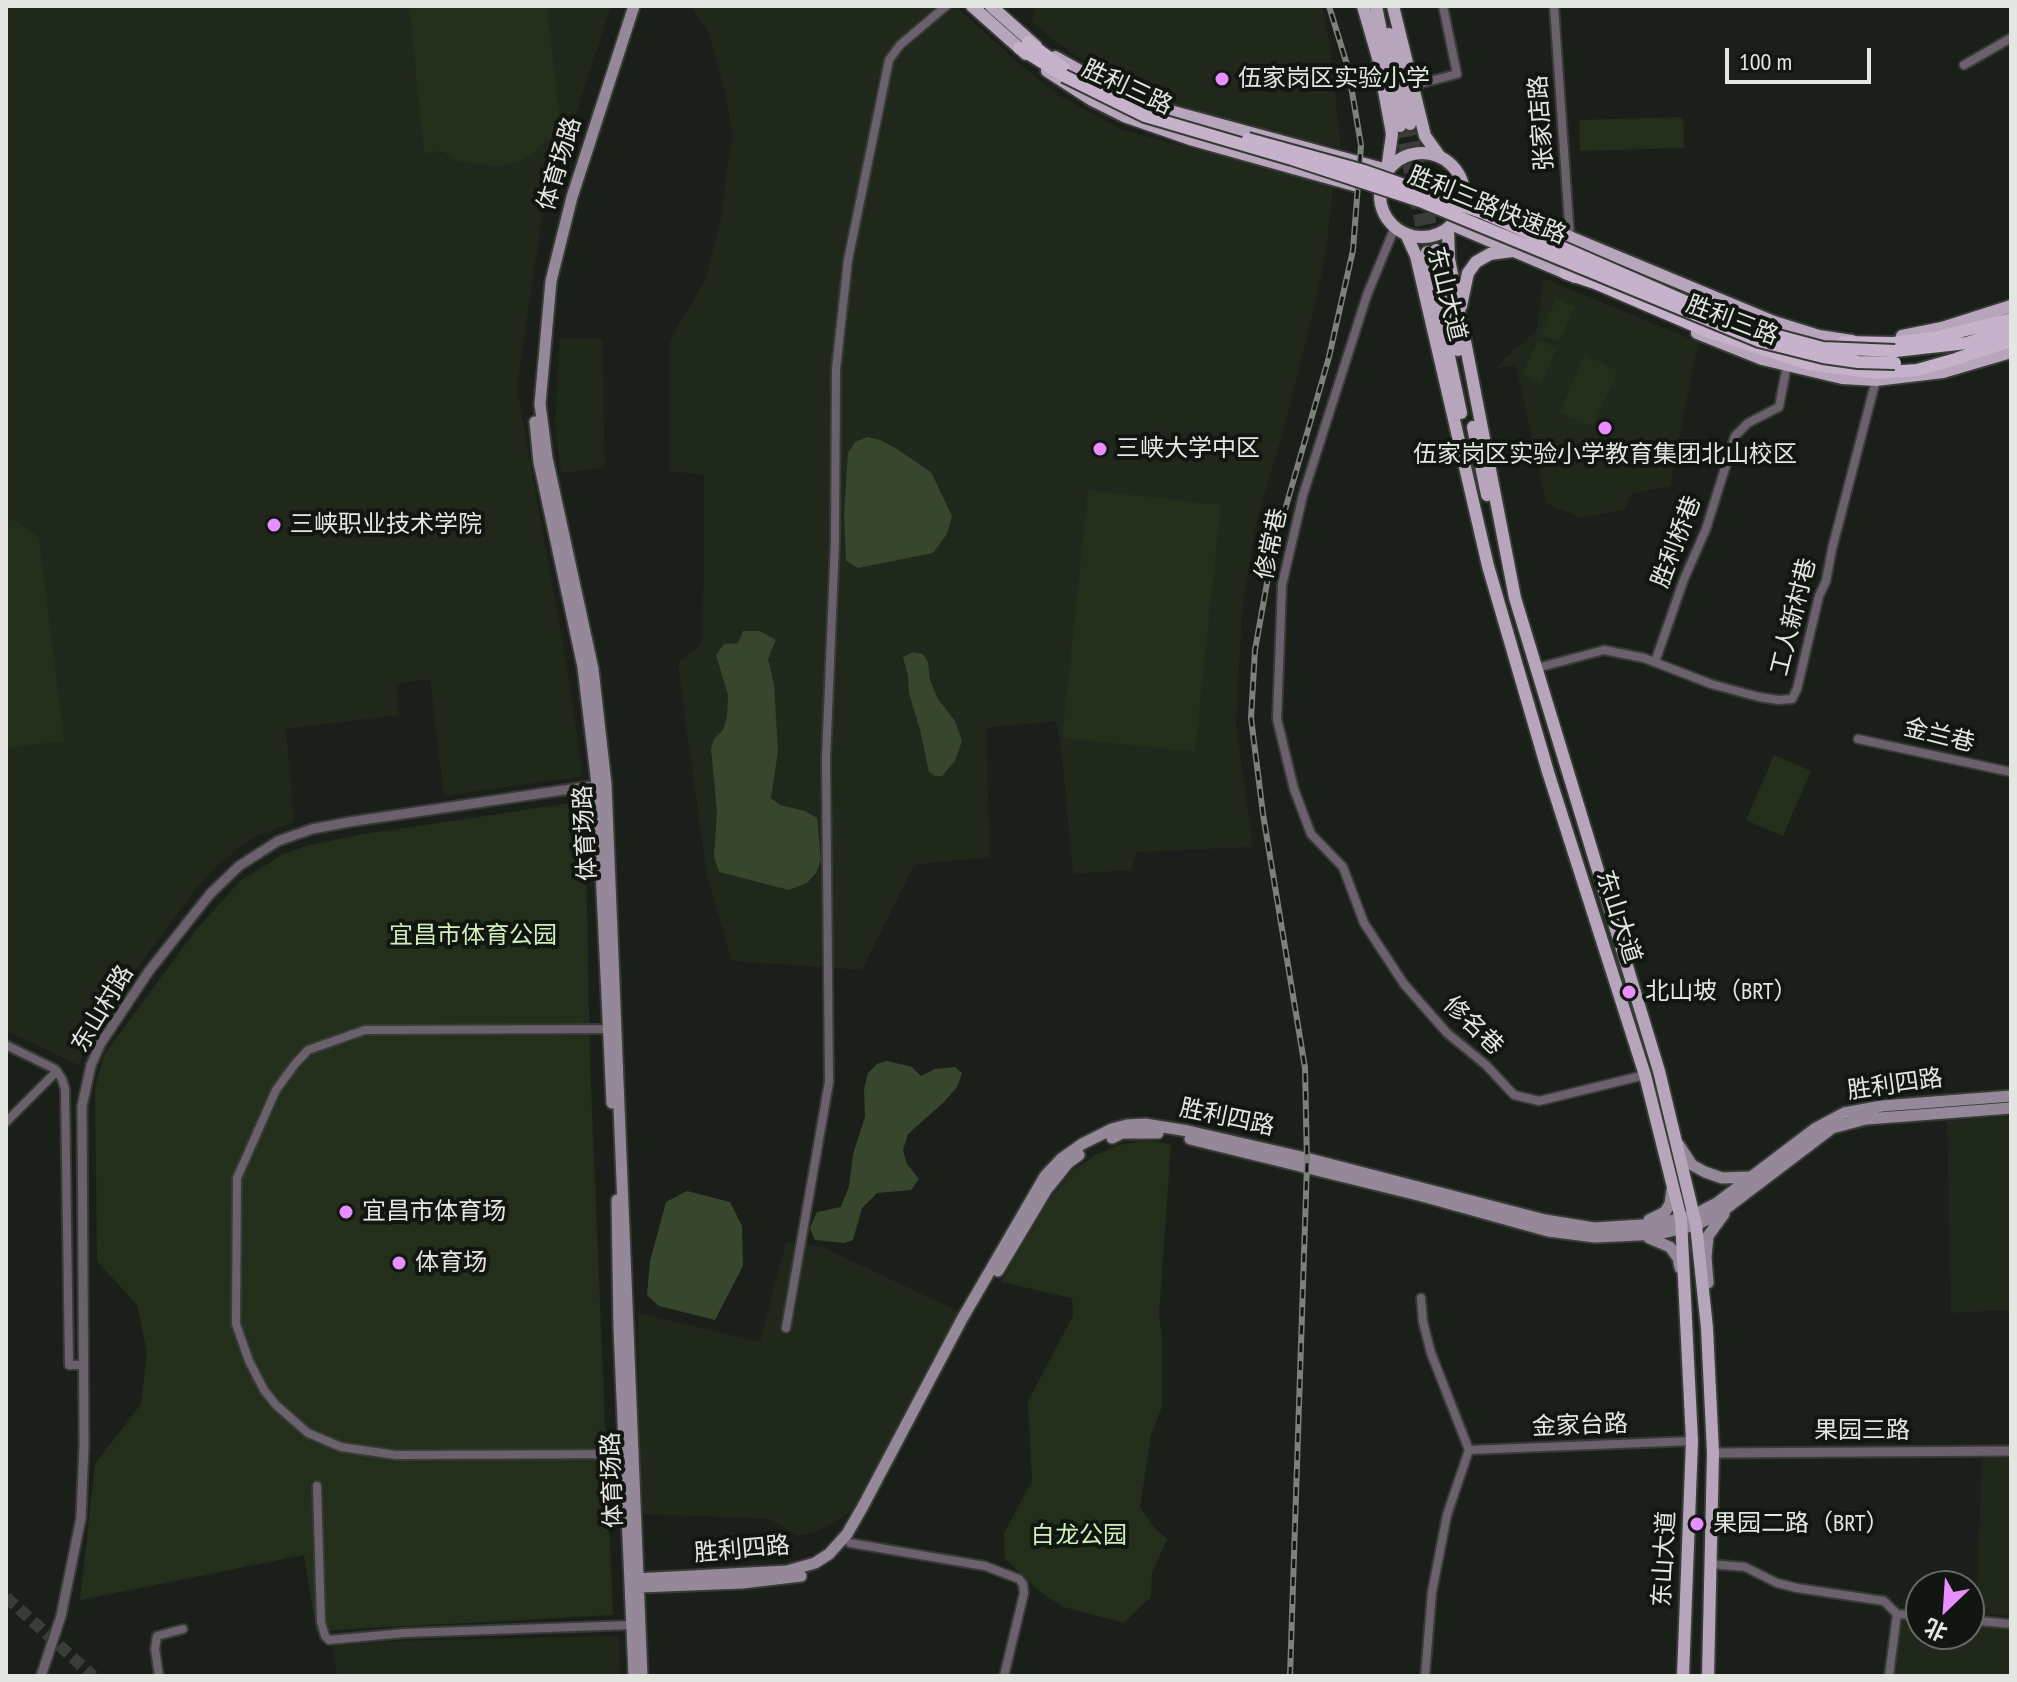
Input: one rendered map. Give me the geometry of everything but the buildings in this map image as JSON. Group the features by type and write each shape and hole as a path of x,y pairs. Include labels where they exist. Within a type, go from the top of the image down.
{"highway":[{"name":"胜利三路快速路","path":"1024,45 1066,74 1147,110 1364,171 1481,212 1698,307 1763,332 1823,348 1895,357"},
{"path":"1565,273 1709,332 1809,364 1875,373 1917,370 2011,341"},
{"path":"1843,342 1893,343 1938,337 2011,319"},
{"path":"1895,357 1967,343 2011,329"},
{"path":"1895,357 1963,357"}],"main road":[{"name":"体育场路","path":"627,6 565,199 544,282 535,363 534,407 539,462 583,667 602,784 625,1454 642,1676"},
{"name":"体育场路","path":"634,6 572,197 551,281 540,404 547,458 593,669 602,784 634,1583 631,1625 634,1676"},
{"name":"胜利三路","path":"972,6 1024,45 1148,105 1387,170"},
{"name":"胜利三路","path":"991,6 1024,45 1061,81 1124,116 1193,140 1380,193"},
{"path":"1363,6 1378,58 1392,134 1380,193 1386,217 1400,231 1428,237 1451,227 1461,213 1464,198 1458,174 1440,157 1425,136 1393,6"},
{"path":"1376,6 1405,125 1382,6"},
{"path":"1387,170 1408,156 1430,154 1440,157"},
{"name":"胜利三路","path":"1464,198 1774,322 1843,342 1914,335 2011,306"},
{"name":"胜利三路","path":"1451,227 1514,251 1728,346 1842,378 1876,380 1943,372 2011,352"},
{"name":"东山大道","path":"1451,227 1449,259 1515,598 1654,1055 1677,1142 1707,1328 1713,1453 1708,1676"},
{"name":"东山大道","path":"1400,231 1416,256 1499,601 1548,772 1645,1075 1672,1185 1688,1222 1687,1314 1692,1441 1683,1676"},
{"path":"1499,601 1432,251 1467,388 1480,467 1509,590 1515,598"},
{"path":"1459,313 1468,273 1476,262 1490,254 1514,251"},
{"name":"胜利四路","path":"1688,1222 1816,1128 1844,1113 1882,1106 2011,1096"},
{"name":"胜利四路","path":"634,1583 783,1580 819,1569 850,1543 968,1322 1047,1189 1068,1163 1093,1145 1122,1133 1145,1131 1186,1138 1422,1196 1548,1231 1595,1237 1688,1222 1720,1213 1832,1128 1866,1119 2011,1108"},
{"name":"胜利四路","path":"634,1583 787,1571 815,1563 829,1554 847,1534 862,1508 962,1319 1045,1176 1082,1144 1112,1129 1145,1124 1188,1131 1545,1220 1594,1228 1635,1230"},
{"path":"1677,1142 1692,1165 1705,1172 1722,1178 1753,1176"},
{"path":"1635,1230 1665,1212 1672,1195 1672,1185"},
{"path":"1707,1328 1708,1236 1721,1218 1751,1190"},
{"path":"1635,1230 1670,1247 1678,1258 1687,1314"}],"street":[{"path":"786,1328 829,1082 826,759 835,542 836,369 848,260 889,60 900,45 946,6"},
{"path":"1411,86 1457,74 1443,6"},
{"name":"张家店路","path":"1554,6 1570,238"},
{"path":"1964,65 2011,38"},
{"name":"修常巷","path":"1343,867 1311,834 1294,789 1277,719 1282,585 1303,495 1367,295 1400,231"},
{"name":"胜利桥巷","path":"1655,662 1684,579 1706,529 1735,436 1748,423 1779,407 1787,365"},
{"name":"工人新村巷","path":"1537,668 1604,650 1655,662 1711,684 1759,697 1792,699 1819,596 1826,581 1876,380"},
{"name":"金兰巷","path":"1858,739 2011,772"},
{"name":"东山村路","path":"41,1676 61,1616 81,1518 84,1445 82,1106 91,1065 101,1043 149,971 210,894 258,851 312,829 602,784"},
{"name":"修名巷","path":"1343,867 1364,923 1404,984 1447,1033 1486,1065 1514,1095 1539,1101 1645,1075"},
{"path":"609,1029 365,1030 308,1050 276,1090 237,1178 236,1324 249,1361 276,1405 308,1433 341,1447 396,1455 625,1454"},
{"path":"6,1045 39,1059 57,1071 62,1079 66,1101 69,1365 83,1365"},
{"path":"6,1122 57,1071"},
{"path":"1421,1298 1431,1353 1469,1450 1447,1515 1432,1592 1425,1676"},
{"name":"金家台路","path":"1469,1450 1692,1441"},
{"name":"果园三路","path":"1713,1453 2011,1451"},
{"path":"317,1486 321,1622 329,1640 405,1633 631,1625"},
{"path":"850,1543 985,1566 1019,1579 1024,1593 1004,1676"},
{"path":"1710,1564 1745,1567 1777,1583 1797,1588 1884,1601 1897,1614 1905,1615"},
{"path":"1889,1676 1897,1614"},
{"path":"1985,1622 2011,1624"},
{"path":"159,1676 155,1649 157,1636 183,1629"}],"shaded area":[{"name":"三峡职业技术学院","path":"6,6 611,6 541,222 517,389 566,660 583,776 444,796 430,679 396,684 399,715 286,729 294,822 252,838 218,865 196,889 106,1010 90,1037 79,1065 6,1031"},
{"path":"690,6 956,6 1058,95 1123,130 1333,186 1327,244 1317,295 1288,414 1255,527 1242,612 1236,723 1253,847 1137,852 1131,870 1073,874 1056,721 986,728 990,857 914,865 862,970 732,961 707,877 678,664 703,642 704,475 669,471 670,340 705,281 720,224 732,136 726,95 708,31"},
{"name":"伍家岗区实验小学","path":"1035,6 1322,6 1341,148 1202,116 1125,86 1097,71 1032,23"},
{"name":"伍家岗区实验小学教育集团北山校区","path":"1543,278 1698,342 1670,486 1631,494 1625,510 1581,518 1546,503 1516,365 1493,370 1537,329"},
{"path":"560,338 602,339 605,468 561,473 555,424"},
{"path":"2011,1116 2011,1310 1951,1313 1947,1121"},
{"path":"786,1242 822,1247 960,1312 859,1507 817,1532 797,1536 770,1519 640,1514 638,1313 760,1342"},
{"path":"1982,1458 2011,1458 2011,1616 1985,1614 1985,1570 1978,1570"},
{"path":"1898,1616 1905,1617 1905,1650 1985,1650 1985,1624 2011,1626 2011,1676 1892,1676"},
{"path":"619,1636 620,1676 337,1676 333,1646 396,1641"}],"green space":[{"path":"409,6 547,6 562,139 544,142 533,154 517,162 497,166 460,162 441,151 424,154"},
{"path":"1683,117 1684,148 1580,151 1579,120"},
{"path":"1556,298 1575,307 1559,342 1540,334"},
{"path":"1538,340 1557,348 1541,384 1522,375"},
{"path":"1584,355 1618,370 1593,427 1559,413"},
{"path":"867,437 897,449 931,472 952,516 947,534 933,553 858,568 846,561 844,514 848,453 855,442"},
{"path":"1088,490 1221,505 1195,752 1062,738"},
{"path":"14,519 39,537 64,741 6,748 6,523"},
{"path":"743,631 760,631 776,640 768,659 774,684 778,751 771,798 780,805 805,811 817,818 821,859 816,873 807,883 789,890 719,872 714,857 717,812 711,749 714,739 723,730 728,695 716,655 724,644 738,643"},
{"path":"913,652 923,654 928,662 930,680 938,699 955,721 962,741 955,761 942,776 929,772 909,693 903,657"},
{"path":"1774,755 1811,771 1783,836 1746,820"},
{"name":"宜昌市体育场","path":"585,801 590,1062 613,1615 316,1631 304,1555 80,1600 95,1464 141,1404 147,1352 137,1305 97,1261 95,1088 104,1055 195,931 240,881 283,854 358,835"},
{"path":"887,1061 912,1067 921,1076 935,1069 955,1067 962,1073 957,1087 944,1102 908,1134 903,1150 907,1164 919,1179 911,1190 877,1193 862,1208 853,1240 844,1243 815,1240 810,1228 817,1212 841,1207 849,1186 853,1154 865,1117 864,1089 868,1073 877,1064"},
{"name":"白龙公园","path":"1147,1140 1171,1144 1159,1314 1162,1407 1151,1435 1140,1507 1152,1525 1167,1539 1152,1573 1151,1597 1124,1623 1063,1607 1037,1589 1005,1559 1004,1533 1032,1481 1028,1401 1073,1316 1072,1298 1001,1282 1049,1200 1072,1171 1095,1155 1119,1145"},
{"path":"687,1191 730,1202 742,1226 743,1266 715,1320 659,1306 647,1295 650,1261 666,1202"}],"tunnel":[{"path":"1410,124 1436,250"},
{"path":"1400,126 1427,252"},
{"path":"6,1597 93,1676"}],"railway":[{"path":"1290,1676 1307,1164 1305,1068 1263,814 1251,718 1255,650 1272,555 1329,357 1353,250 1361,145 1348,68 1329,6"}],"place":[{"name":"伍家岗区实验小学","path":"1222,79"},
{"name":"伍家岗区实验小学教育集团北山校区","path":"1605,428"},
{"name":"三峡大学中区","path":"1100,449"},
{"name":"三峡职业技术学院","path":"274,525"},
{"name":"北山坡（BRT）","path":"1629,992"},
{"name":"宜昌市体育场","path":"346,1212"},
{"name":"体育场","path":"399,1263"},
{"name":"果园二路（BRT）","path":"1697,1524"}],"park label":[{"name":"宜昌市体育公园","path":"473,936"}]}
